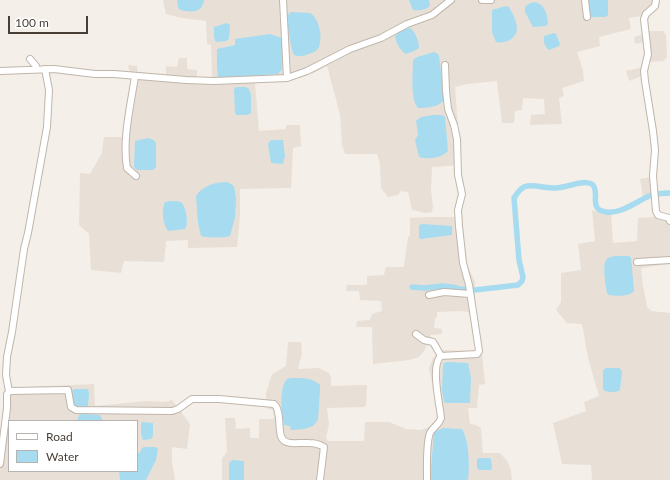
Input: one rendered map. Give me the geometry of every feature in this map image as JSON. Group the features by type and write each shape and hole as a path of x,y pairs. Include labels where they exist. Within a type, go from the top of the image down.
{"street":[{"path":"283,0 287,78"},
{"path":"0,71 45,69 95,74 214,81 287,78 307,71 350,49 381,38 406,24 432,15 451,0"},
{"path":"482,0 491,0"},
{"path":"585,0 587,17"},
{"path":"656,0 656,6 646,14 644,19 648,54 644,71 644,81 654,137 654,190 656,211 658,216 668,218 670,221"},
{"path":"30,59 36,66 36,69"},
{"path":"427,480 428,441 430,433 440,423 441,418 436,385 436,368 438,358 441,356 477,354 479,351 469,285 463,263 458,210 462,194 458,175 454,125 448,108 445,65"},
{"path":"0,464 4,436 6,394 9,392 6,375 7,357 24,249 47,126 49,90 45,69"},
{"path":"135,76 126,137 126,156 127,168 136,176"},
{"path":"637,262 670,260"},
{"path":"429,295 444,292 470,293"},
{"path":"416,334 424,340 432,342 441,356"},
{"path":"9,392 68,390 71,407 76,410 172,411 178,409 192,399 219,399 274,404 277,410 280,434 283,441 292,443 317,444 324,447 320,480"}],"shaded area":[{"path":"163,0 658,0 658,7 650,13 648,17 649,31 663,31 666,35 667,58 663,61 649,62 642,76 629,81 626,71 643,67 646,53 645,42 635,44 634,37 645,34 642,16 629,18 631,29 599,37 600,46 577,52 583,70 584,81 562,88 564,96 559,98 562,124 530,125 531,115 545,114 544,99 523,98 522,110 515,111 514,123 502,123 497,81 455,87 461,165 432,167 431,190 433,207 432,212 426,213 412,210 408,192 401,191 398,195 388,197 381,188 380,164 377,154 345,154 342,145 340,114 327,66 314,73 297,78 276,82 255,83 259,131 286,129 286,125 300,125 301,146 293,148 291,188 240,189 240,216 237,247 188,248 188,240 166,241 164,262 124,261 121,273 91,270 89,234 79,225 80,173 90,174 102,153 104,137 122,137 131,80 128,65 137,66 138,72 166,75 166,66 177,67 179,58 187,58 187,69 197,70 197,78 212,77 211,45 207,44 206,21 181,18 166,14"},
{"path":"651,177 653,192 643,197 640,179"},
{"path":"592,210 603,214 611,214 613,243 637,241 638,218 655,217 662,213 670,215 670,264 641,268 647,307 651,311 670,313 670,480 592,480 591,465 562,464 553,423 586,411 584,402 599,396 588,358 582,324 567,323 556,310 561,302 561,273 581,270 578,244 595,241"},
{"path":"463,217 466,262 475,282 476,312 470,314 468,312 461,311 437,312 434,328 442,329 442,334 431,335 424,351 419,357 409,360 373,364 372,327 356,327 357,321 370,320 372,314 382,311 381,301 360,300 359,291 346,291 347,285 367,285 367,276 384,275 386,267 404,267 408,237 410,236 410,218"},
{"path":"288,342 301,342 302,353 298,369 319,368 329,373 331,377 331,386 367,386 366,406 327,408 329,424 326,438 328,441 364,441 365,422 389,422 406,429 420,430 427,428 437,420 438,413 429,368 433,358 442,350 482,353 485,384 479,385 477,408 468,408 470,424 481,428 483,453 500,453 508,462 512,480 222,480 222,458 227,452 225,418 235,418 236,429 250,428 250,438 259,438 259,419 274,419 273,410 266,408 266,393 272,374 286,366"},
{"path":"94,384 95,406 146,401 165,402 172,400 190,424 187,449 172,447 172,462 175,480 0,480 0,438 3,424 5,388"}],"water":[{"path":"177,0 204,1 201,8 192,11 180,10"},
{"path":"409,0 429,0 430,6 422,10 413,10"},
{"path":"588,0 608,0 608,15 605,17 590,17"},
{"path":"534,2 541,5 545,10 548,24 546,26 533,27 525,12 525,7"},
{"path":"506,6 509,7 515,19 517,28 515,36 508,41 496,42 492,32 492,10"},
{"path":"289,13 310,13 316,19 321,38 319,47 315,51 302,56 294,55 287,25 287,18"},
{"path":"227,23 230,25 229,39 226,41 216,42 214,38 214,27"},
{"path":"410,28 414,31 419,48 406,54 402,51 396,41 395,36 401,30"},
{"path":"554,33 556,34 560,44 559,46 549,50 546,47 544,36"},
{"path":"270,34 282,38 283,40 282,70 278,74 218,78 217,49 235,45 235,39"},
{"path":"434,52 439,56 444,100 442,103 437,105 418,108 415,104 413,92 413,60 417,57"},
{"path":"236,87 246,87 249,89 251,95 251,113 247,115 236,115 235,113 234,90"},
{"path":"442,115 445,117 448,151 434,158 419,157 415,140 418,135 416,121 421,117"},
{"path":"148,138 154,140 156,144 156,167 153,170 137,170 134,167 135,141"},
{"path":"271,140 283,140 285,156 283,164 271,163 268,144"},
{"path":"227,182 234,186 236,198 235,217 230,236 216,238 201,236 198,223 196,196 209,185"},
{"path":"176,201 182,203 185,208 187,224 185,229 168,231 163,217 165,202"},
{"path":"419,225 452,226 452,235 421,239 419,238"},
{"path":"614,256 631,257 634,291 632,293 622,296 615,296 607,293 604,274 605,264 608,258"},
{"path":"444,363 468,363 471,378 470,403 444,402 442,390 443,366"},
{"path":"606,368 619,368 622,371 620,390 609,392 603,389 603,370"},
{"path":"287,379 310,379 320,385 318,420 313,426 304,429 291,430 290,426 284,425 281,401 282,389"},
{"path":"74,389 88,389 88,406 77,407 74,405 71,392"},
{"path":"79,415 100,415 102,420 77,420"},
{"path":"142,422 153,423 153,436 151,439 143,440 141,431"},
{"path":"443,428 462,429 466,440 468,454 468,480 430,480 434,432"},
{"path":"155,447 158,449 156,460 146,480 120,480 119,472 138,472 138,453 142,448"},
{"path":"477,459 491,459 491,470 479,470 477,468"},
{"path":"232,460 244,461 244,480 229,480 229,463"}],"waterway":[{"path":"412,287 425,288 442,286 475,290 518,285 522,281 523,277 519,260 514,198 519,190 527,186 558,188 589,183 595,188 595,201 597,208 606,212 623,209 651,195 670,193"}]}
